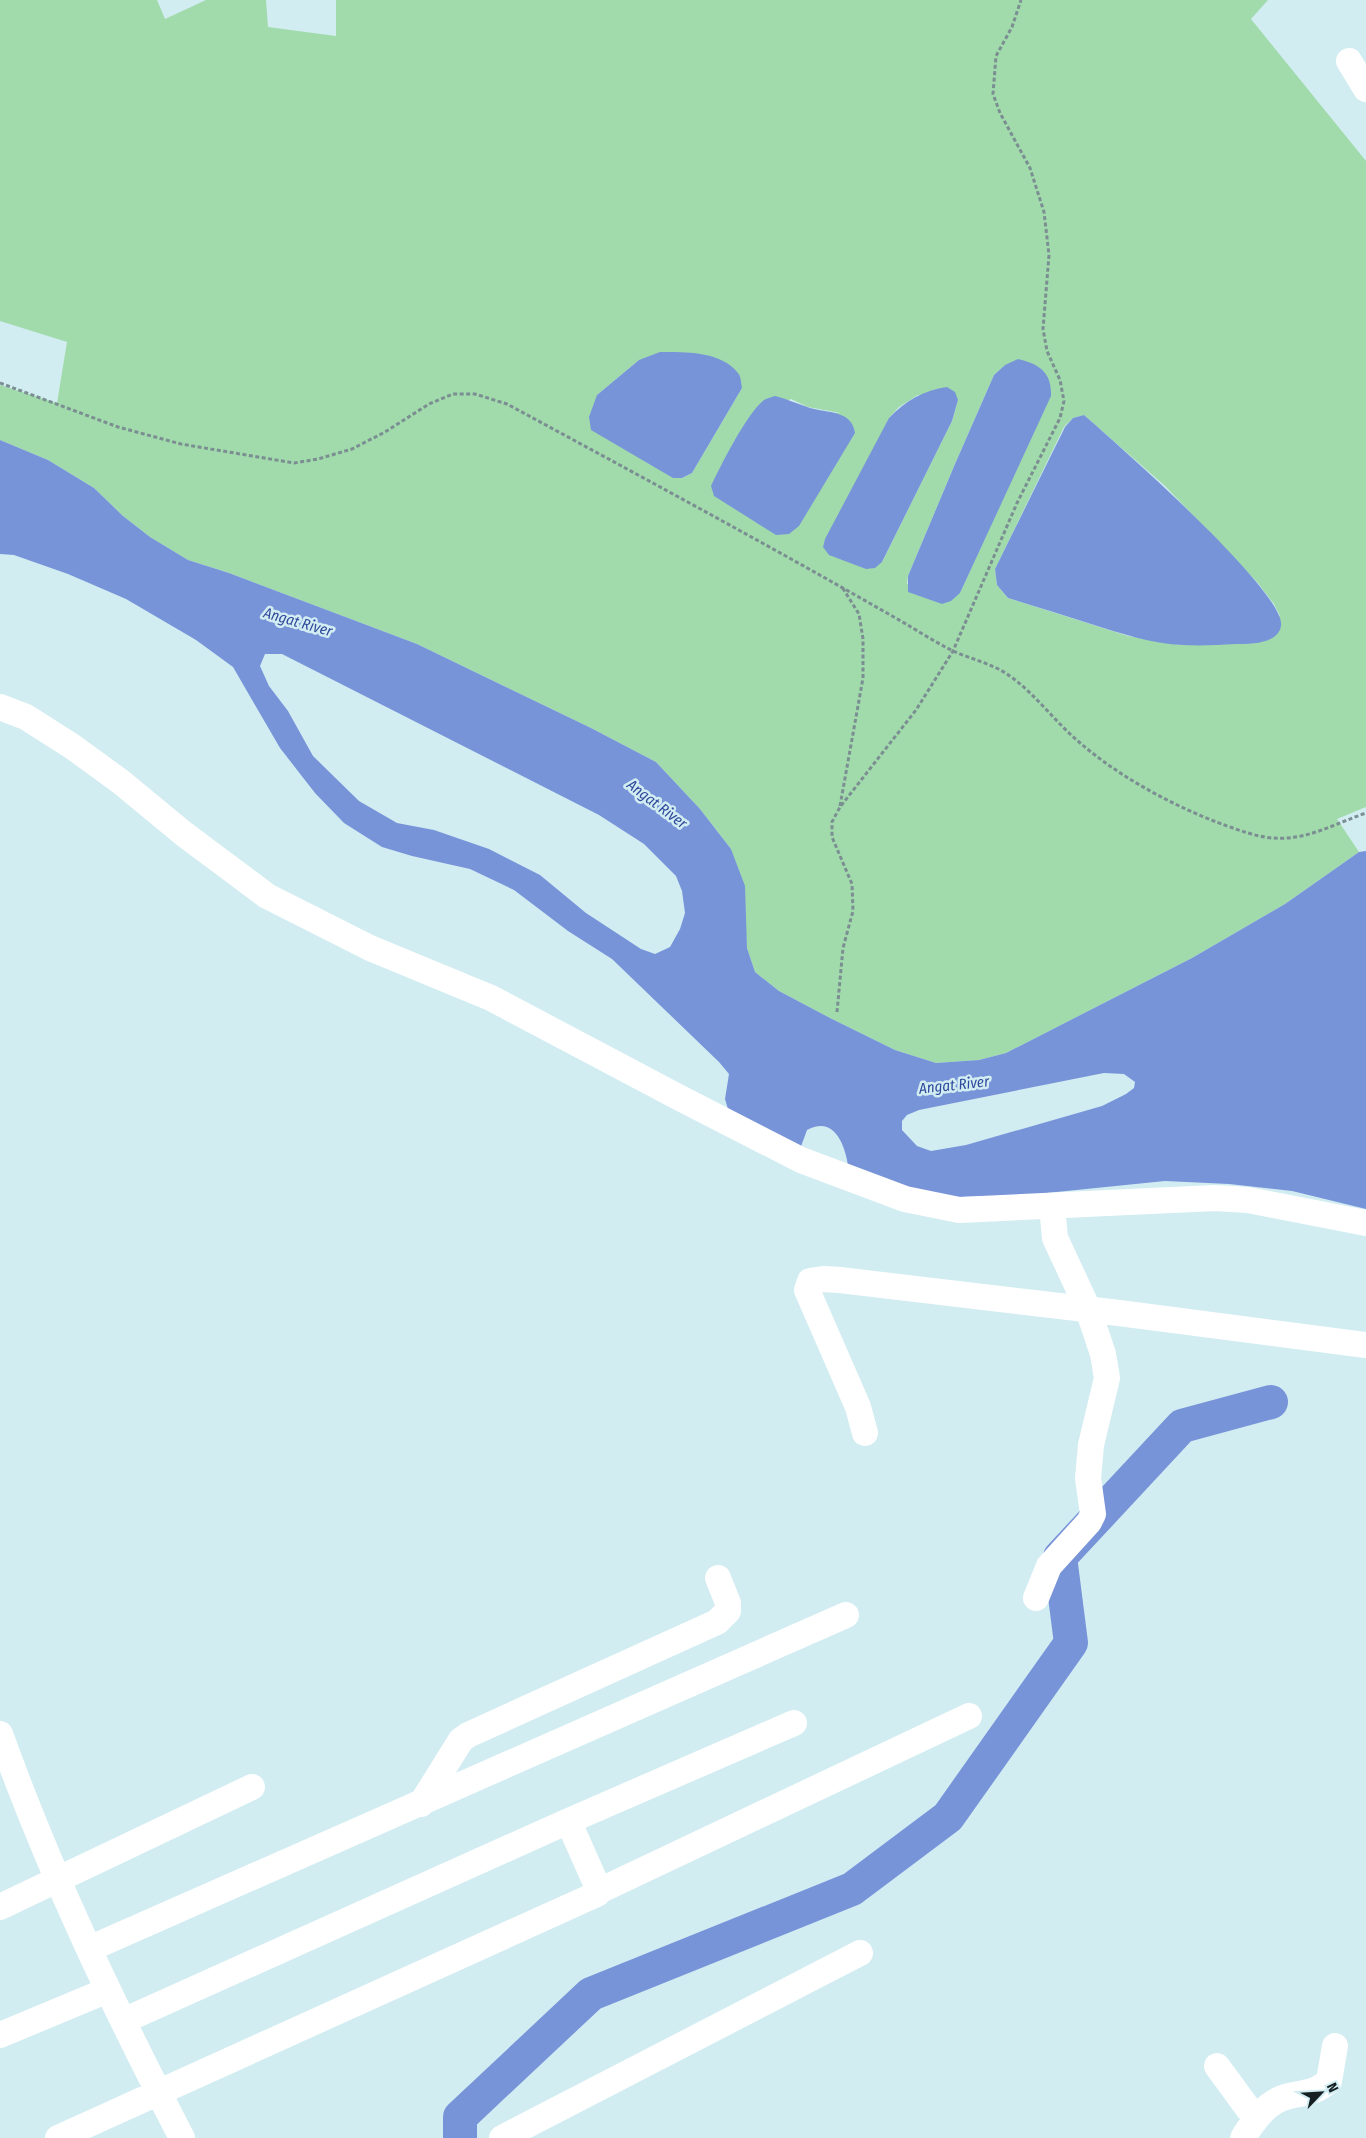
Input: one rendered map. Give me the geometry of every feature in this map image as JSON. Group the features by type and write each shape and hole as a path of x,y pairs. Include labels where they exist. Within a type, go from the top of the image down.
{"street":[{"path":"1349,60 1366,89"},
{"path":"0,707 26,717 72,747 121,782 184,834 267,896 370,948 491,998 801,1160 905,1199 936,1207 959,1210 1215,1198 1248,1200 1366,1223"},
{"path":"1036,1598 1049,1566 1089,1522 1093,1514 1088,1478 1091,1445 1107,1378 1103,1354 1088,1309 1055,1238 1052,1206"},
{"path":"865,1433 858,1407 807,1290 810,1281 823,1279 840,1280 1088,1309 1366,1345"},
{"path":"420,1804 461,1740 468,1735 717,1622 728,1611 728,1602 718,1578"},
{"path":"89,1949 846,1615"},
{"path":"58,2138 570,1907 969,1716"},
{"path":"123,2021 564,1822 794,1723"},
{"path":"0,1734 6,1768 108,1990 182,2138"},
{"path":"0,1908 252,1787"},
{"path":"564,1822 571,1827 599,1892"},
{"path":"502,2138 860,1953"},
{"path":"0,2035 108,1990"},
{"path":"1217,2066 1249,2128 1267,2107 1286,2096 1316,2092 1329,2082 1335,2046"}],"path":[{"path":"837,1012 843,948 853,912 852,884 832,837 832,822 840,807 916,710 953,651 1017,503 1060,418 1064,401 1060,380 1047,351 1043,329 1049,255 1044,212 1030,168 1000,113 993,94 996,56 1012,27 1021,0"},
{"path":"0,383 118,426 181,444 294,463 318,460 352,449 385,432 430,404 453,394 475,394 507,404 842,587 953,651 987,663 1007,674 1027,691 1078,742 1118,771 1176,804 1248,834 1279,840 1310,835 1366,813"},
{"path":"840,807 863,668 863,639 859,614 842,587"}],"green space":[{"path":"0,0 157,0 165,19 206,0 266,0 268,27 336,36 336,0 1268,0 1251,19 1366,161 1366,807 1337,819 1359,852 1285,904 1192,958 1006,1053 979,1060 936,1063 895,1050 779,991 755,972 747,948 745,921 731,849 700,809 656,762 591,728 417,644 229,573 188,560 150,537 123,516 94,488 48,460 0,440 0,385 57,403 67,342 0,321","holes":["639,360 742,388 692,473 682,478 597,395","1005,365 1002,500 960,593 907,584 908,576 994,375","918,395 958,400 952,421 882,562 889,418 899,407","791,399 808,407 840,413 752,414","1084,415 1165,486 1257,582 1274,604 1280,616 1182,645 1128,636 1008,598 997,585 995,569 1064,427 1073,418"]}],"water":[{"path":"660,352 702,354 722,360 739,374 741,380 742,388 692,473 682,478 673,478 591,430 589,417 597,395 639,360"},
{"path":"1018,359 1033,364 1043,371 1049,381 1051,396 960,593 951,601 942,604 908,592 908,576 994,375 1005,365"},
{"path":"947,387 955,392 958,400 952,421 882,562 875,568 866,569 829,555 823,547 825,539 889,418 915,397"},
{"path":"775,396 810,408 844,416 853,426 855,433 799,526 789,534 776,535 714,496 711,486 750,416 764,400"},
{"path":"1084,415 1196,518 1257,583 1276,609 1281,626 1275,636 1263,642 1249,644 1196,645 1159,643 1008,598 997,585 995,569 1065,427 1073,418"},
{"name":"Angat River","path":"0,440 48,460 94,488 123,516 150,537 188,560 229,573 417,644 591,728 656,762 700,809 731,849 745,886 747,948 755,972 779,991 830,1018 895,1050 936,1063 979,1060 1006,1053 1192,958 1285,904 1359,852 1366,851 1366,1209 1292,1191 1229,1184 1165,1181 1027,1195 928,1198 849,1173 846,1155 839,1137 826,1127 817,1126 807,1130 799,1152 730,1116 725,1099 729,1074 719,1062 612,959 568,931 514,890 470,869 382,847 344,823 315,793 280,748 233,667 196,640 126,599 68,574 14,555 0,554","holes":["265,654 282,654 599,815 644,844 676,876 682,891 685,913 680,929 670,947 655,954 641,949 586,913 540,875 489,849 434,830 397,823 359,801 313,756 288,711 269,686 260,666","1104,1073 1124,1074 1135,1082 1134,1088 1102,1106 966,1145 931,1151 917,1146 902,1130 902,1121 907,1115 919,1110"]}],"waterway":[{"path":"460,2138 460,2117 591,1994 852,1889 948,1817 1071,1643 1060,1557 1182,1426 1271,1402"}]}
